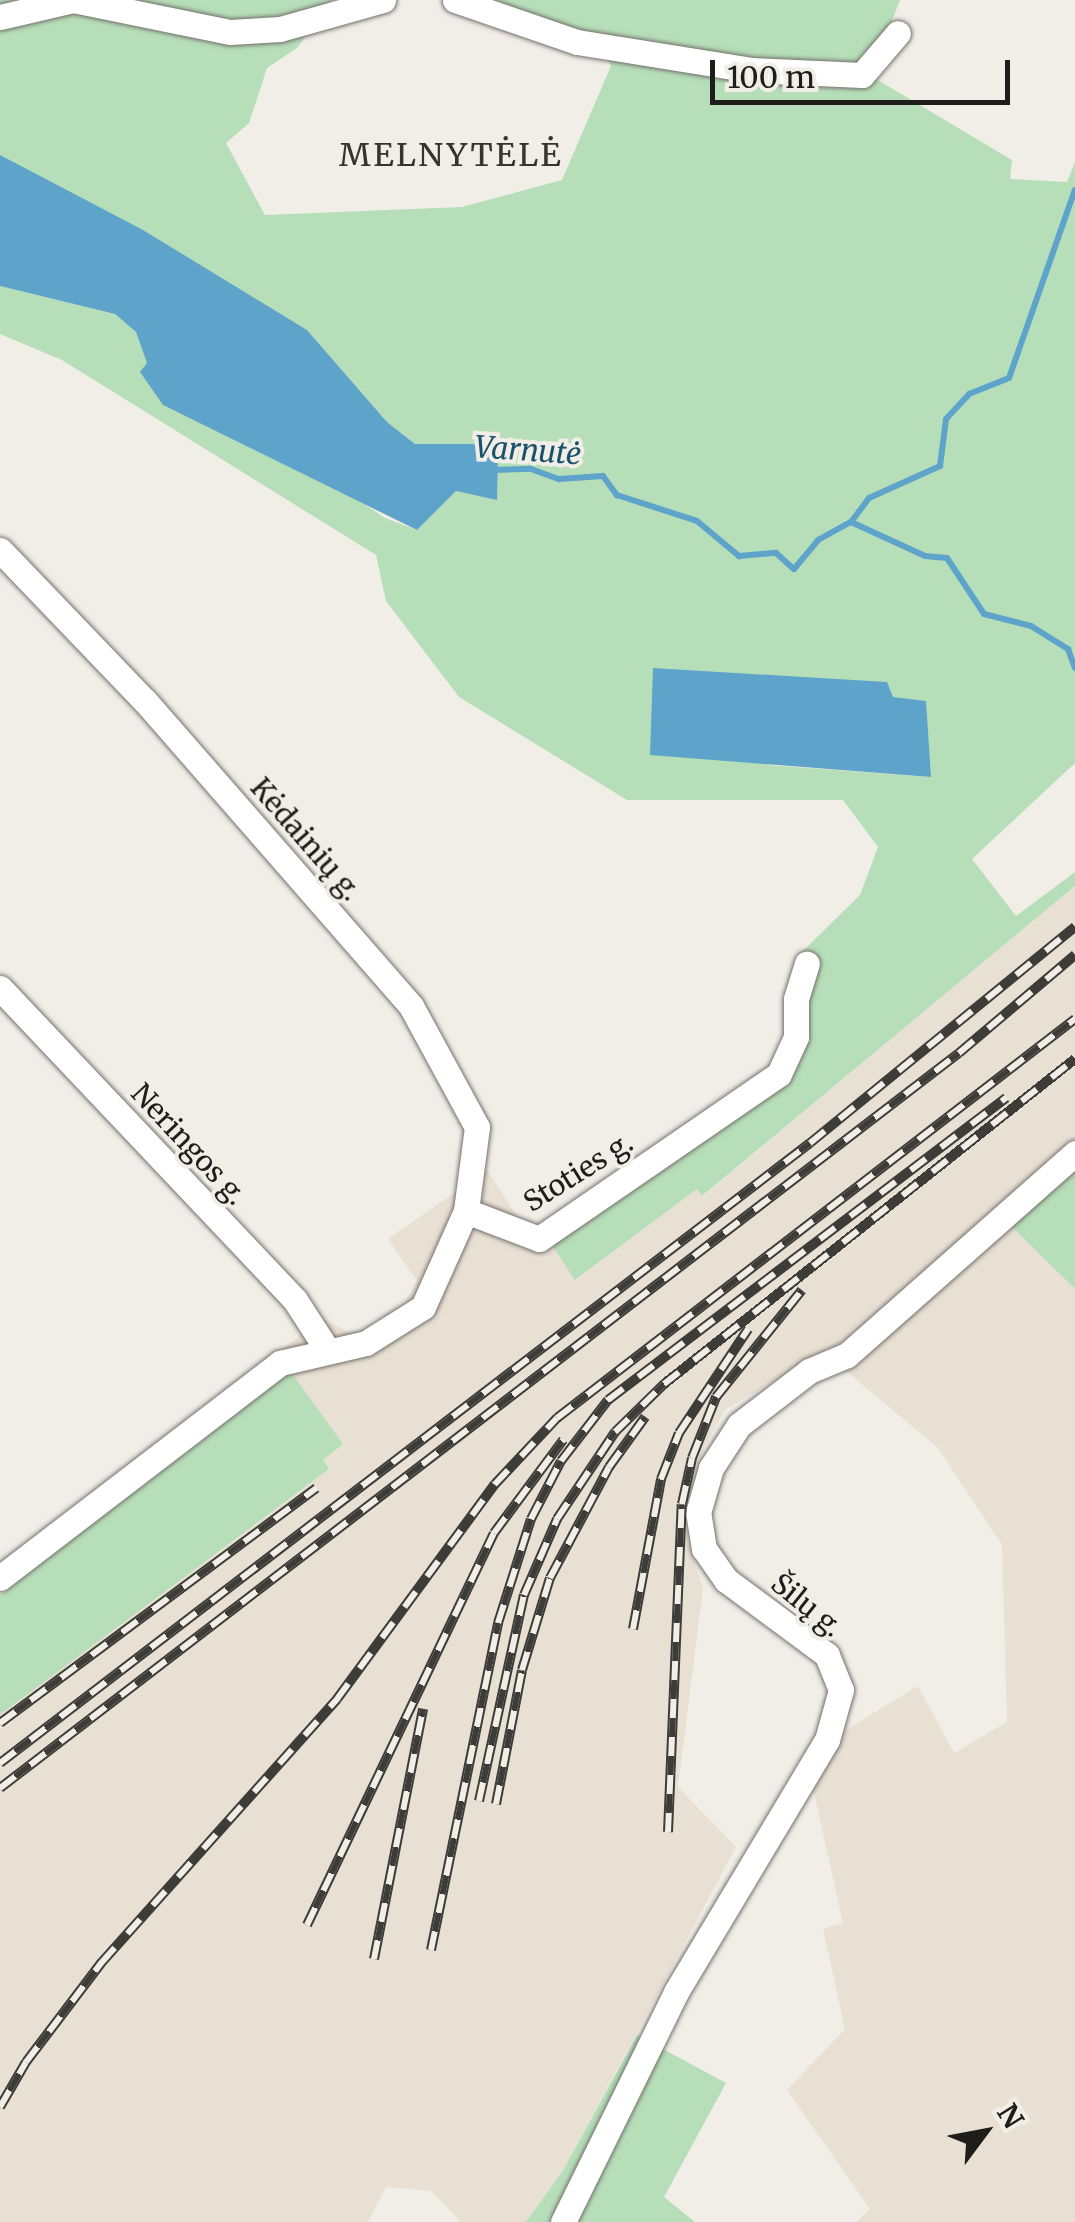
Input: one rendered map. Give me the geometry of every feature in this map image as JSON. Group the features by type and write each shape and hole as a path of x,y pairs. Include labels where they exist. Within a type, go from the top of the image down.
{"street":[{"path":"0,17 73,0 230,32 280,29 383,0"},
{"path":"455,0 577,42 750,70 862,75 898,33"},
{"name":"Kėdainių g.","path":"0,550 145,701 411,1006 477,1127 466,1212"},
{"name":"Stoties g.","path":"466,1212 539,1239 779,1074 796,1037 796,1000 807,964"},
{"name":"Neringos g.","path":"0,988 295,1300 326,1348"},
{"name":"Šilų g.","path":"562,2222 676,1992 827,1740 841,1690 827,1655 726,1580 704,1548 698,1513 710,1468 739,1425 809,1371 847,1354 1075,1153"},
{"path":"0,1578 280,1363 326,1348 366,1344 423,1307 466,1212"}],"shaded area":[{"path":"1075,886 1075,1140 996,1210 1075,1289 1075,2222 856,2222 870,2209 787,2090 845,2029 823,1929 843,1923 813,1788 837,1735 918,1686 954,1753 1007,1722 1002,1545 938,1448 823,1352 726,1409 704,1447 687,1541 703,1588 678,1787 736,1847 562,2172 526,2222 461,2222 431,2191 386,2187 368,2222 0,2222 0,1715 329,1469 322,1460 343,1444 277,1353 323,1319 353,1334 398,1315 417,1281 388,1239 487,1170 524,1227 543,1232 576,1280 697,1188 703,1196"}],"green space":[{"path":"0,0 332,0 297,48 267,68 249,123 226,143 265,215 462,207 562,180 611,66 599,40 482,0 900,0 871,76 1012,160 1010,179 1067,182 1075,162 1075,763 972,859 1016,916 1075,872 1075,886 702,1196 697,1189 575,1280 543,1232 767,1074 791,1040 790,985 803,951 860,895 878,847 843,800 627,800 459,697 386,601 376,555 62,360 0,334 0,286 115,314 136,332 163,405 348,493 385,518 417,530 456,491 496,499 473,444 415,444 387,422 307,330 0,155","holes":["926,701 930,777 768,765"]},
{"path":"1075,1140 1075,1289 995,1210"},
{"path":"289,1369 343,1444 323,1460 329,1469 0,1715 0,1595"},
{"path":"637,2035 726,2083 664,2197 695,2222 526,2222 562,2172"}],"water":[{"path":"0,155 143,230 307,330 387,422 415,444 473,444 498,453 497,500 456,491 417,530 163,405 140,372 147,363 136,332 115,314 0,286"},
{"path":"653,668 887,682 893,697 926,701 931,777 650,755"}],"waterway":[{"path":"851,522 869,498 940,466 946,419 969,394 1009,378 1075,190"},
{"name":"Varnutė","path":"494,470 531,469 559,479 603,476 617,495 697,521 739,556 776,553 794,569 818,540 851,522 925,556 947,558 984,614 1031,626 1068,649 1075,668"}],"railway":[{"path":"0,1763 810,1143 1075,927"},
{"path":"0,1788 959,1053 1075,955"},
{"path":"0,2107 26,2062 102,1962 337,1699 495,1484 557,1418 1075,1019"},
{"path":"479,1801 524,1595 557,1519 615,1432 664,1384 1075,1059"},
{"path":"431,1950 498,1623 531,1519 561,1461 608,1400 1006,1098"},
{"path":"668,1832 682,1504 692,1458 716,1397 802,1290"},
{"path":"633,1629 661,1479 679,1433 748,1329"},
{"path":"496,1804 522,1670 550,1578 609,1467 645,1417"},
{"path":"307,1925 494,1533 563,1440"},
{"path":"0,1723 316,1488"},
{"path":"374,1959 423,1709"}],"district":[{"name":"MELNYTĖLĖ","path":"451,155"}]}
